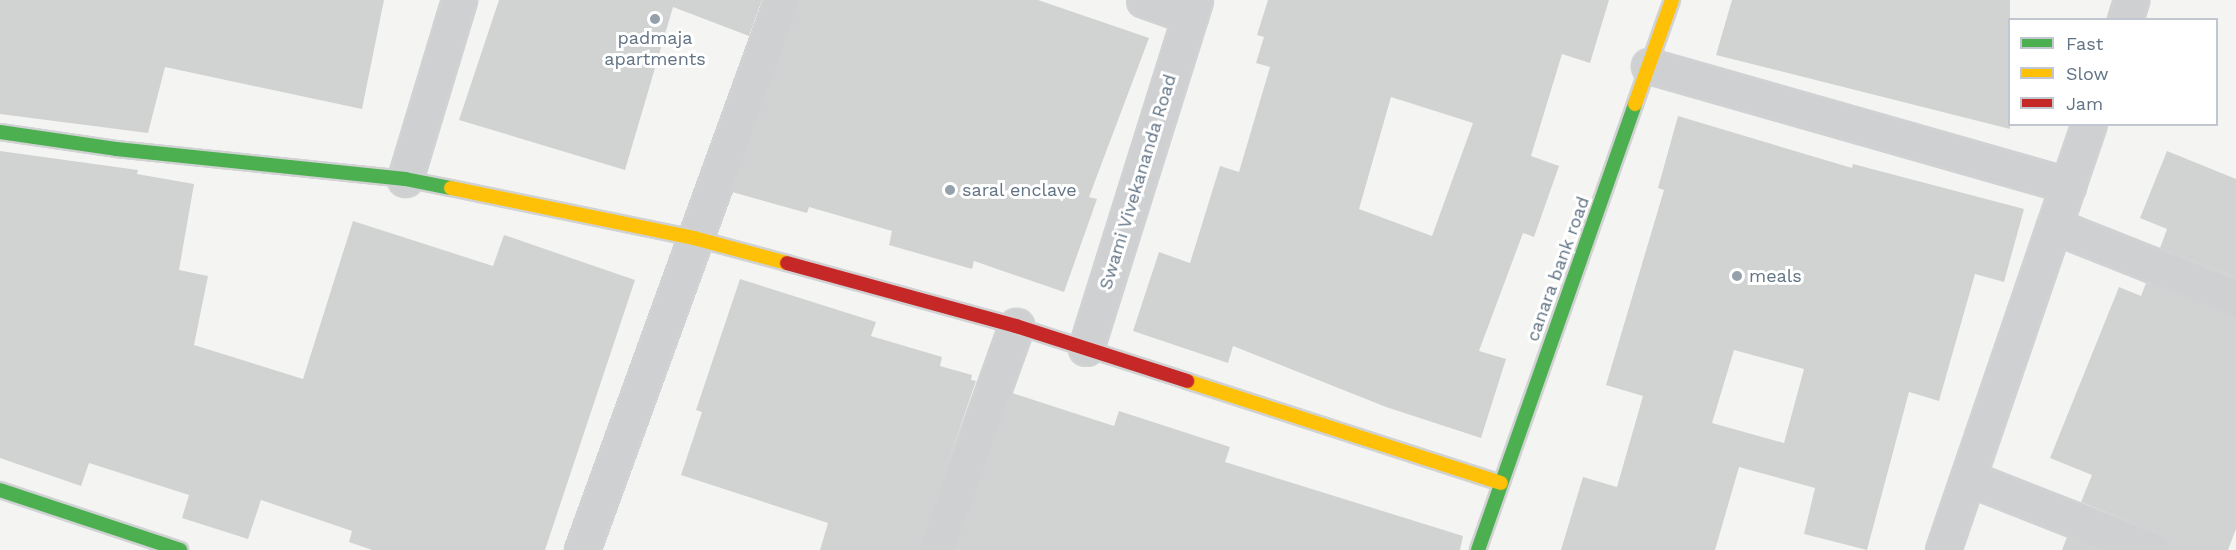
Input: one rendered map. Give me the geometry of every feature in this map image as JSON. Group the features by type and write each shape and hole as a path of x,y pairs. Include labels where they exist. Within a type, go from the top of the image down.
{"street":[{"path":"405,179 459,0"},
{"path":"582,550 693,238 782,0"},
{"name":"Swami Vivekananda Road","path":"1086,348 1192,8 1144,0"},
{"name":"canara bank road","path":"1478,550 1672,0"},
{"path":"2126,18 2131,0"},
{"path":"1649,66 2068,185"},
{"path":"1944,550 2088,126"},
{"path":"0,132 116,149 405,179 693,238 1016,326 1501,483"},
{"path":"2054,226 2236,298"},
{"path":"936,550 1016,326"},
{"path":"1968,478 2151,550"},
{"path":"0,490 180,550"}],"building":[{"path":"0,0 384,0 362,109 165,67 148,133 0,114"},
{"path":"499,0 762,0 749,36 673,7 625,170 459,120"},
{"path":"800,0 1038,0 1149,38 1089,197 1097,199 1064,292 974,261 972,269 889,245 892,231 809,207 807,213 732,192"},
{"path":"1268,0 1609,0 1590,63 1562,54 1531,156 1559,166 1534,237 1523,233 1479,351 1506,359 1481,438 1386,407 1233,346 1228,363 1133,331 1159,252 1190,263 1220,166 1239,172 1270,67 1256,63 1264,37 1257,35","holes":["1391,97 1473,123 1432,236 1359,209"]},
{"path":"1732,0 2010,0 2008,126 2010,129 1716,55"},
{"path":"1678,116 1852,168 1853,164 2024,209 2004,282 1975,274 1939,401 1909,392 1867,550 1804,534 1815,488 1739,467 1715,550 1561,550 1583,477 1617,487 1643,396 1606,385 1664,190 1658,188","holes":["1734,350 1804,369 1784,443 1712,423"]},
{"path":"0,151 138,170 137,174 194,184 179,270 208,276 194,345 303,379 353,221 493,266 504,235 635,280 545,550 372,550 349,542 352,531 261,500 248,539 182,518 189,495 89,463 81,486 0,458"},
{"path":"2167,151 2236,179 2236,278 2160,248 2167,229 2140,218"},
{"path":"740,279 876,322 871,336 942,357 940,366 972,375 971,380 976,381 918,550 820,550 828,523 681,475 702,412 696,410"},
{"path":"2146,283 2236,316 2236,529 2228,550 2169,550 2166,539 2158,533 2081,502 2092,475 2050,458 2119,287 2141,296"},
{"path":"1012,393 1114,426 1119,411 1230,447 1225,462 1463,536 1460,550 956,550"},
{"path":"2067,537 2100,550 2062,550"}],"traffic: fast":[{"path":"1478,550 1635,104"},
{"path":"0,132 116,149 405,179 451,188"},
{"path":"0,490 180,550"}],"traffic: slow":[{"path":"1635,104 1672,0"},
{"path":"451,188 694,238 787,263"},
{"path":"1187,381 1501,483"}],"traffic: jam":[{"path":"787,263 1016,326 1187,381"}],"place":[{"name":"padmaja apartments","path":"655,19"},
{"name":"saral enclave","path":"950,190"},
{"name":"meals","path":"1737,276"}]}
